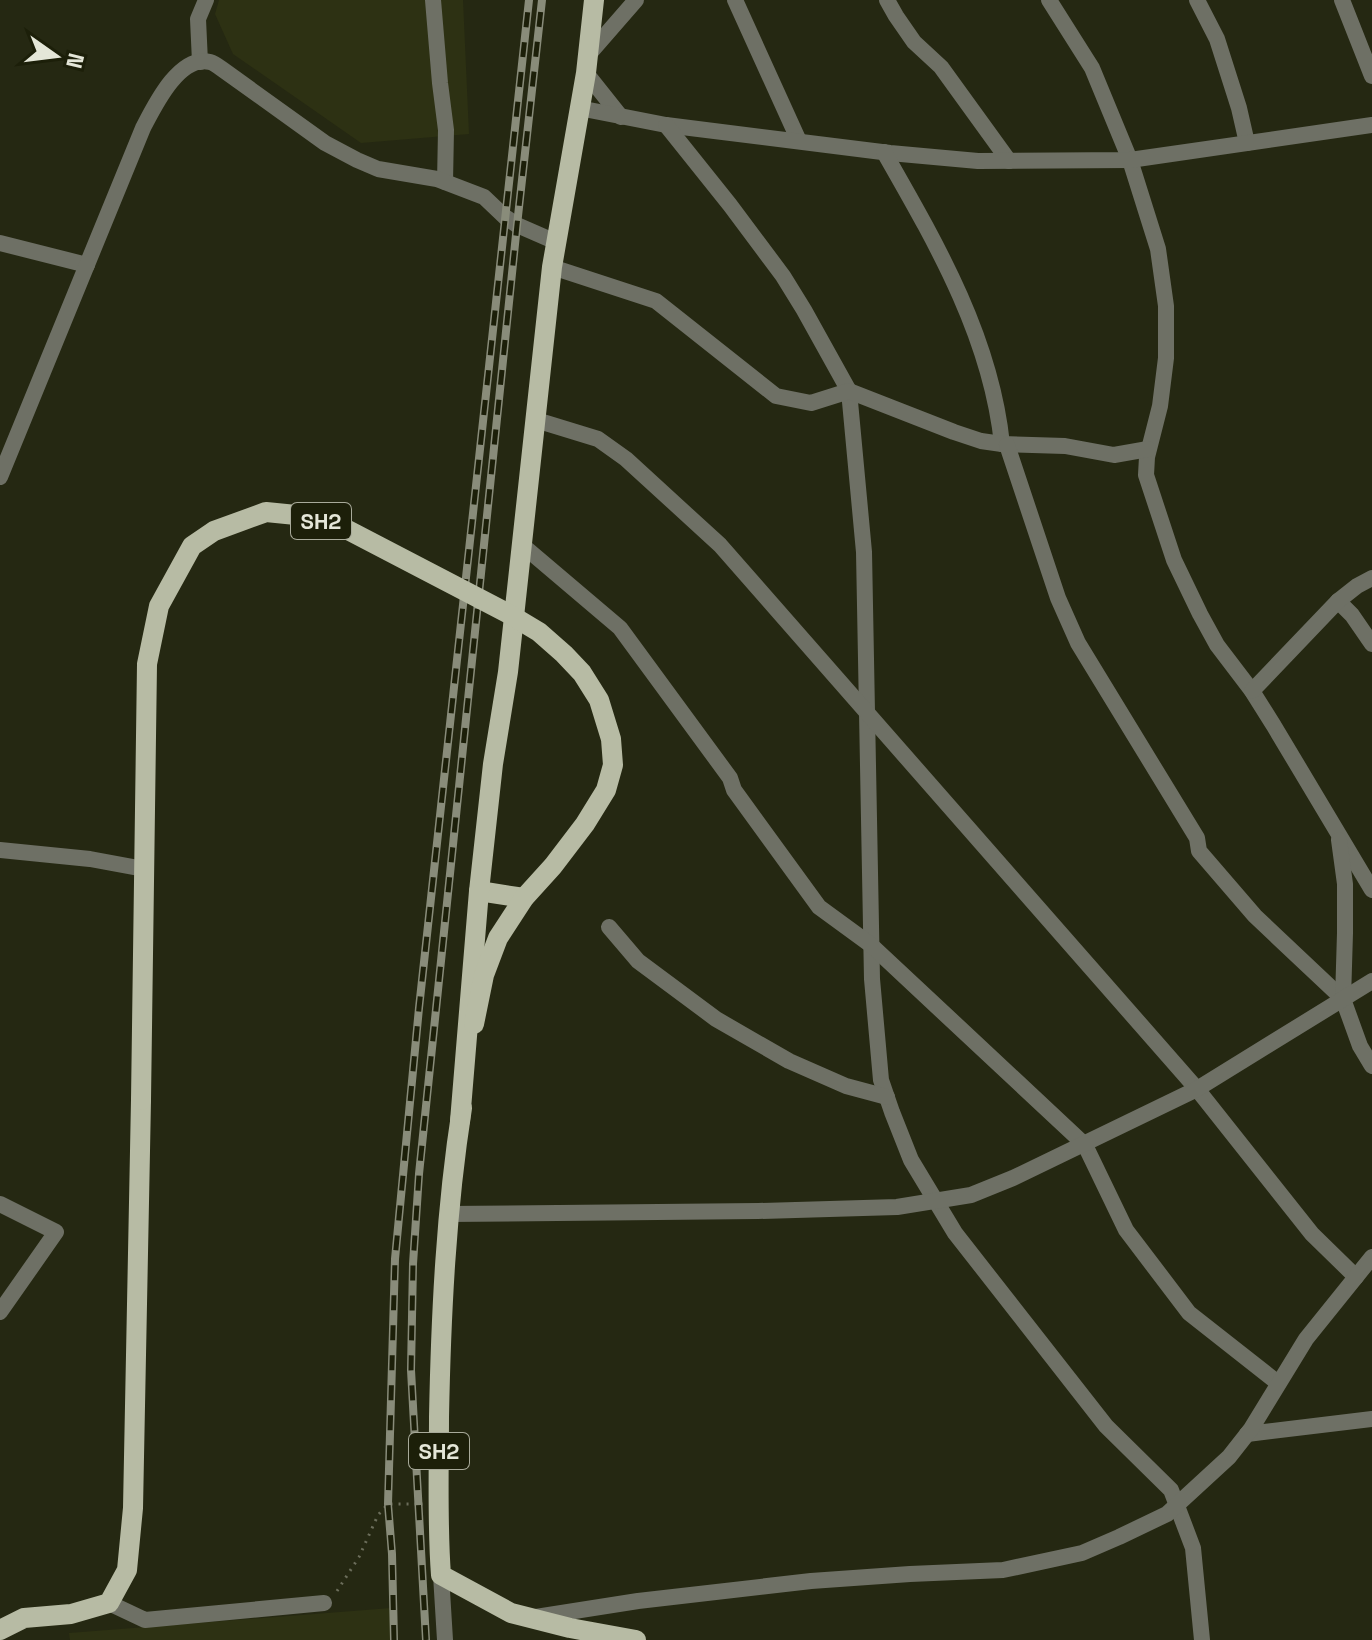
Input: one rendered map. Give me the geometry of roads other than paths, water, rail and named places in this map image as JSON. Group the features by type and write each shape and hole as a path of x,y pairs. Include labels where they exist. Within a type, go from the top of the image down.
{"main road":[{"path":"460,1121 479,891 493,764 508,672 552,267 587,63 594,0"},
{"name":"SH2","path":"109,1603 127,1570 133,1508 147,664 159,606 192,546 214,531 266,512 306,516 344,528 539,632 582,673 599,700 611,739 613,765 606,790 585,824 524,898 498,938 484,975 474,1024 448,1214 440,1360 438,1506 441,1575"},
{"path":"479,891 524,898"},
{"path":"441,1575 511,1613 636,1640"},
{"path":"0,1630 24,1618 71,1614 109,1603"}],"street":[{"path":"200,62 198,19 206,0"},
{"path":"433,0 446,130 445,182"},
{"path":"621,117 587,63 636,0"},
{"path":"735,0 799,141"},
{"path":"887,0 914,42 941,67 1009,161"},
{"path":"1049,0 1092,68 1130,160 1158,249 1166,306 1166,358 1160,406 1148,449 1146,475 1174,560 1217,645 1252,691 1372,890"},
{"path":"1197,0 1217,39 1247,143"},
{"path":"1342,0 1372,76"},
{"path":"0,477 143,128 163,90 177,74 200,62 210,62 222,69 325,143 357,160 378,169 437,179 484,197 517,225 556,242"},
{"path":"579,108 666,125 978,161 1130,160 1372,125"},
{"path":"666,125 783,276 849,391 864,552 872,979 881,1080 887,1097 911,1160 955,1233 1106,1426 1171,1490 1193,1548 1202,1640"},
{"path":"884,152 919,212 963,301 993,391 1004,444 1058,598 1078,643 1197,838 1199,851 1255,916 1343,999"},
{"path":"0,243 87,265"},
{"path":"552,267 656,301 776,396 811,403 849,391 981,441 1065,446 1114,455 1148,449"},
{"path":"536,420 598,439 626,459 720,545 1197,1089 1312,1234 1356,1277"},
{"path":"521,544 620,628 730,778 734,790 819,907 871,945 1085,1145 1126,1230 1189,1313 1278,1383"},
{"path":"1252,691 1338,601 1372,578"},
{"path":"1338,601 1372,644"},
{"path":"1338,834 1345,884 1343,999 1360,1046 1372,1066"},
{"path":"0,850 90,859 144,869"},
{"path":"609,927 638,961 716,1019 789,1061 846,1086 887,1097"},
{"path":"448,1214 897,1207 971,1195 1085,1145 1197,1089 1372,981"},
{"path":"0,1204 56,1232 0,1312"},
{"path":"531,1618 638,1601 811,1581 1003,1570 1082,1553 1167,1514 1229,1457 1247,1434 1306,1339 1372,1257"},
{"path":"1247,1434 1372,1419"},
{"path":"441,1575 445,1640"},
{"path":"109,1603 145,1620 324,1603"}],"railway":[{"path":"394,1640 388,1504 395,1259 419,1008 529,0"},
{"path":"426,1640 411,1370 419,1174 542,0"}]}
